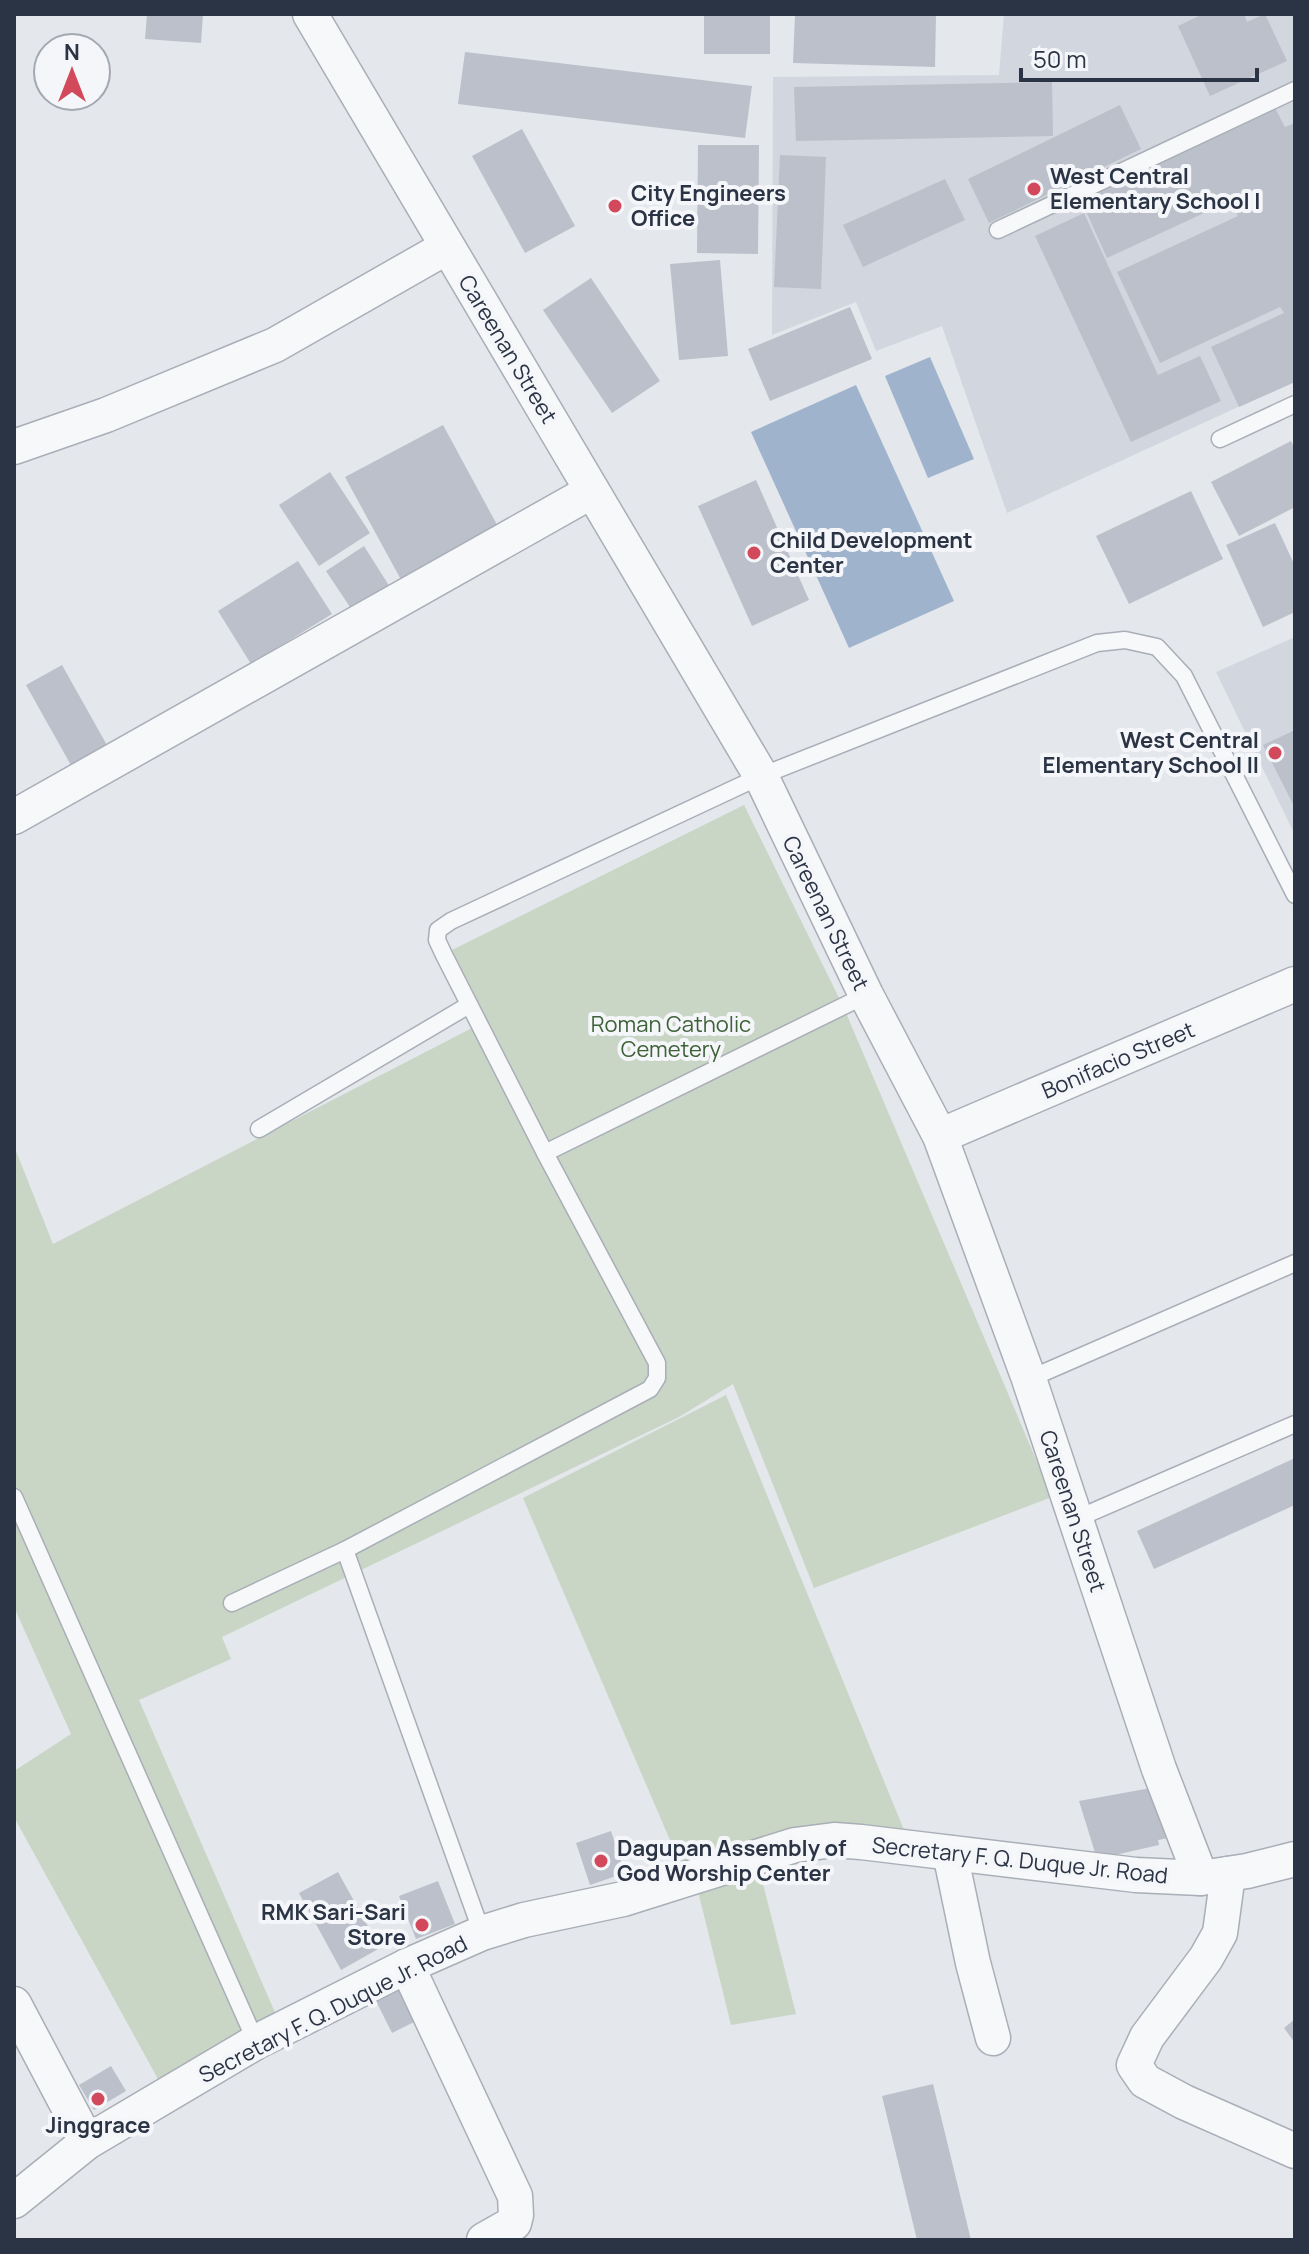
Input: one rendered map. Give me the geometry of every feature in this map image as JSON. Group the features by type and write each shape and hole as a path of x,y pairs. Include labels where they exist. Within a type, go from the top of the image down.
{"street":[{"name":"Careenan Street","path":"310,14 761,776 866,995 940,1136 1029,1379 1159,1769 1214,1876"},
{"path":"14,447 106,415 275,345 447,247"},
{"path":"14,817 592,491"},
{"name":"Bonifacio Street","path":"940,1136 1295,984"},
{"name":"Secretary F. Q. Duque Jr. Road","path":"14,2201 87,2142 256,2042 407,1966 482,1933 524,1920 623,1899 795,1845 834,1840 1136,1875 1214,1876 1295,1859"},
{"path":"950,1853 973,1963 993,2038"},
{"path":"1214,1876 1220,1933 1206,1958 1147,2037 1134,2065 1145,2081 1184,2102 1295,2151"},
{"path":"407,1966 515,2196 514,2223 484,2240"},
{"path":"14,2004 87,2142"}],"lane":[{"path":"998,230 1295,90"},
{"path":"1220,439 1295,404"},
{"path":"232,1603 345,1550 650,1389 657,1378 657,1363 545,1153 437,940 438,930 451,921 761,776 1097,643 1125,640 1157,647 1184,676 1295,895"},
{"path":"545,1153 866,995"},
{"path":"259,1129 469,1005"},
{"path":"1029,1379 1295,1263"},
{"path":"1076,1519 1295,1424"},
{"path":"14,1497 256,2042"},
{"path":"345,1550 482,1933"}],"shaded area":[{"name":"West Central Elementary School I","path":"1004,14 1295,14 1295,381 1007,513 942,326 876,351 856,302 772,335 773,77 999,75"},
{"name":"West Central Elementary School II","path":"1295,637 1295,835 1216,672"}],"green space":[{"name":"Roman Catholic Cemetery","path":"744,805 843,1006 1052,1497 814,1588 733,1384 679,1417 222,1637 231,1659 139,1700 277,2017 164,2090 14,1817 14,1771 71,1734 14,1607 14,1146 53,1244 476,1026 444,954"},
{"path":"726,1395 904,1830 682,1868 523,1498"},
{"path":"761,1876 796,2014 731,2025 698,1891"}],"water":[{"path":"930,357 974,459 928,478 885,376"},
{"path":"856,385 954,601 849,648 751,432"}],"building":[{"path":"147,14 203,14 201,43 145,39"},
{"path":"704,14 770,14 770,54 704,54"},
{"path":"936,14 935,67 793,63 795,15"},
{"path":"1203,14 1244,14 1247,22 1265,14 1287,61 1210,96 1178,26"},
{"path":"465,52 752,86 745,138 458,104"},
{"path":"1052,82 1053,136 796,141 794,87"},
{"path":"1120,105 1141,149 989,223 968,179"},
{"path":"1275,108 1285,127 1295,123 1295,382 1239,407 1211,347 1284,313 1280,307 1160,363 1117,272 1238,216 1230,201 1107,258 1080,198"},
{"path":"522,129 575,226 525,253 472,156"},
{"path":"698,145 759,145 758,254 697,253"},
{"path":"780,155 826,157 821,289 774,287"},
{"path":"945,179 965,220 863,267 843,225"},
{"path":"1084,213 1158,375 1200,356 1221,401 1131,442 1035,236"},
{"path":"720,260 728,356 679,360 670,264"},
{"path":"591,278 660,381 612,413 543,310"},
{"path":"850,307 872,359 770,401 748,349"},
{"path":"443,425 502,534 405,587 345,477"},
{"path":"1291,441 1295,449 1295,507 1239,536 1211,482"},
{"path":"330,472 370,533 319,566 279,505"},
{"name":"Child Development Center","path":"756,480 809,600 752,626 698,506"},
{"path":"1191,491 1223,559 1129,604 1096,536"},
{"path":"1275,523 1295,566 1295,612 1263,627 1226,545"},
{"path":"364,546 393,592 356,616 326,571"},
{"path":"298,561 332,614 251,664 218,611"},
{"path":"62,665 108,747 72,767 26,685"},
{"path":"1295,730 1295,808 1263,745"},
{"path":"1295,1458 1295,1505 1154,1569 1137,1531"},
{"path":"1162,1786 1174,1837 1158,1840 1159,1845 1097,1859 1079,1801"},
{"path":"611,1831 625,1873 590,1885 576,1843"},
{"path":"338,1872 380,1948 341,1970 299,1893"},
{"path":"438,1881 455,1924 416,1939 399,1896"},
{"path":"399,1989 416,2021 392,2033 376,2001"},
{"path":"1295,2019 1295,2043 1284,2028"},
{"path":"111,2066 126,2091 94,2110 79,2085"},
{"path":"933,2084 971,2240 917,2240 882,2096"}],"place":[{"name":"West Central Elementary School I","path":"1034,189"},
{"name":"City Engineers Office","path":"615,206"},
{"name":"Child Development Center","path":"754,553"},
{"name":"West Central Elementary School II","path":"1275,753"},
{"name":"Dagupan Assembly of God Worship Center","path":"601,1861"},
{"name":"RMK Sari-Sari Store","path":"422,1925"},
{"name":"Jinggrace","path":"98,2099"}]}
